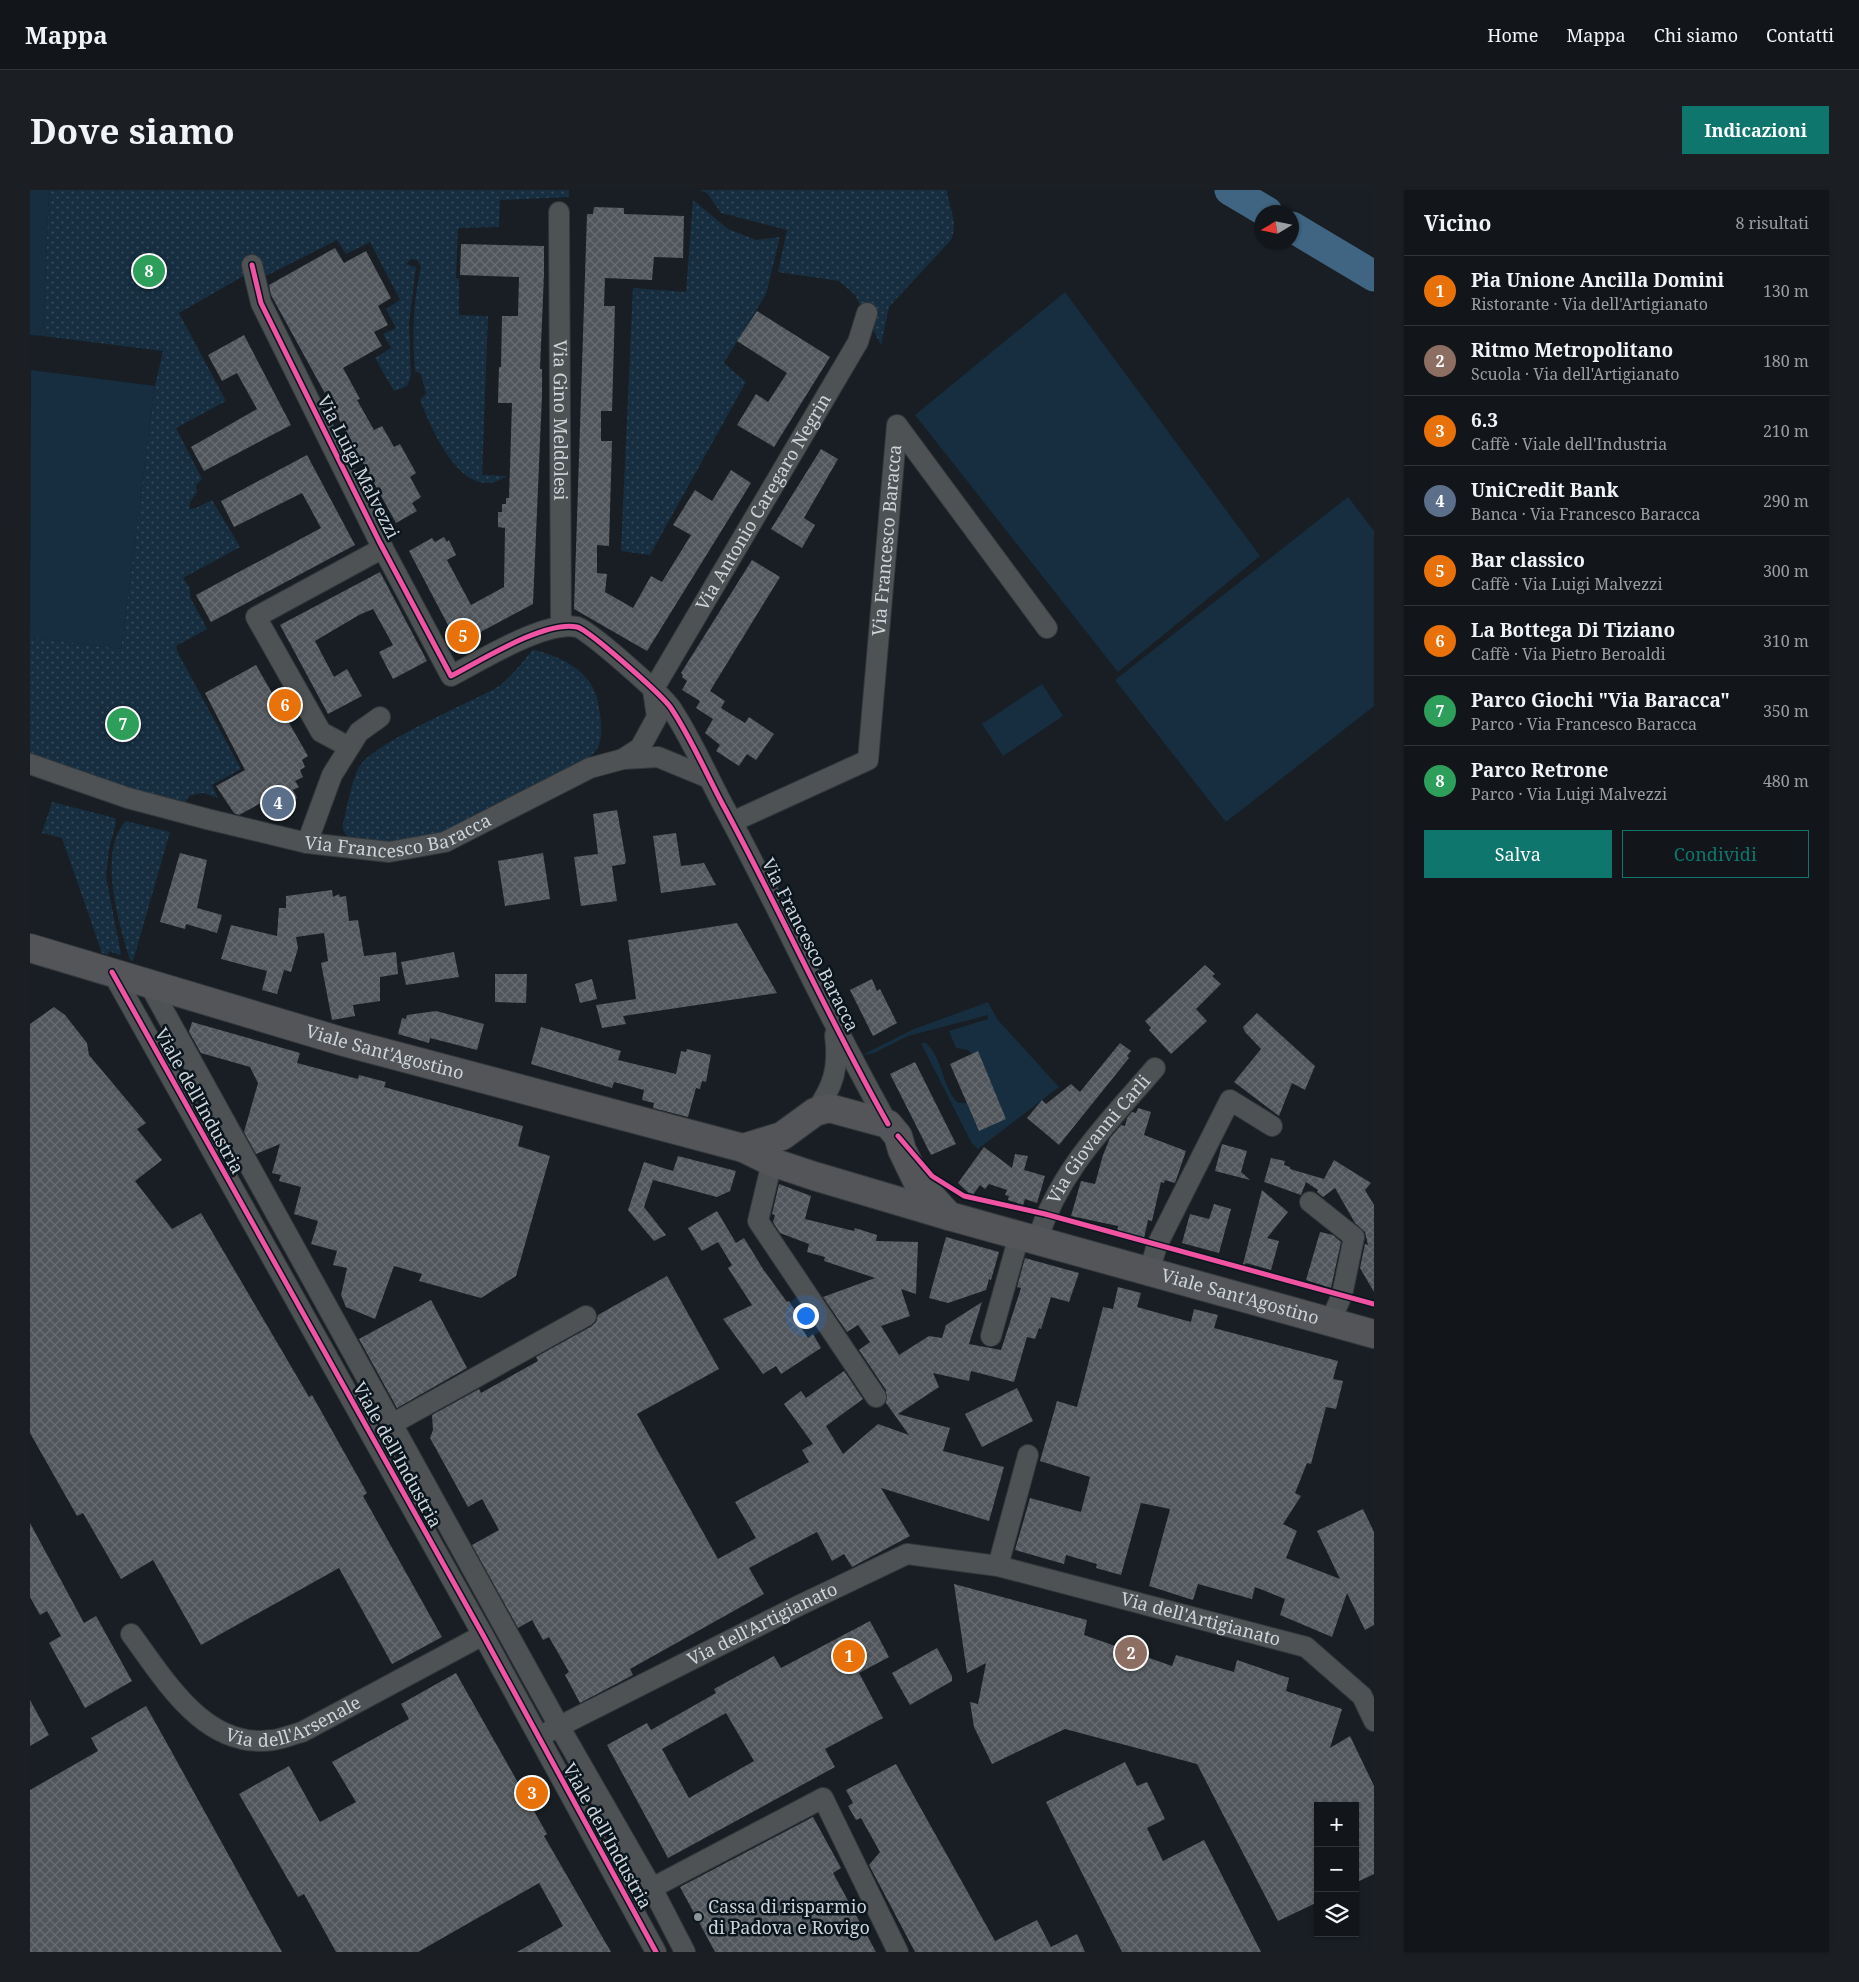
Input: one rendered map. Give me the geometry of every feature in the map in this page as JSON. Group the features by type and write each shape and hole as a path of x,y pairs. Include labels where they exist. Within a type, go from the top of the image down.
{"main road":[{"name":"Viale Sant'Agostino","path":"30,948 344,1042 743,1148 772,1162 814,1176 949,1216 1374,1334"},
{"path":"743,1148 782,1136 809,1116 829,1108 888,1124 898,1136 902,1150 917,1182 949,1216"},
{"path":"809,1116 800,1153 814,1176"},
{"path":"869,1192 881,1187 893,1174 902,1150"}],"street":[{"name":"Via Gino Meldolesi","path":"559,212 560,627"},
{"name":"Via Luigi Malvezzi","path":"252,265 260,303 383,548 451,676 534,634 560,627"},
{"name":"Via Antonio Caregaro Negrin","path":"653,690 858,342 867,313"},
{"name":"Via Francesco Baracca","path":"732,822 868,760 897,425 1047,628"},
{"path":"349,747 321,732 256,617 383,548"},
{"path":"560,627 578,627 636,672 670,707 709,778"},
{"path":"623,759 640,748 657,716 653,690"},
{"path":"307,843 332,775 359,732 380,717"},
{"name":"Via Francesco Baracca","path":"30,764 128,798 307,843 389,852 445,842 590,768 623,759 658,757 709,778 835,1028 888,1124"},
{"name":"Viale dell'Industria","path":"112,972 483,1635 656,1952"},
{"name":"Viale dell'Industria","path":"149,984 559,1726 652,1888 685,1952"},
{"name":"Via Francesco Baracca","path":"809,1116 829,1093 835,1074 838,1054 835,1028"},
{"name":"Via Giovanni Carli","path":"1028,1239 1075,1162 1155,1068"},
{"name":"Viale Sant'Agostino","path":"1148,1272 1157,1245 1230,1100 1272,1126"},
{"path":"772,1162 758,1221 876,1397"},
{"name":"Viale Sant'Agostino","path":"1310,1202 1354,1237 1342,1295 1330,1322"},
{"path":"992,1336 1028,1239"},
{"path":"392,1424 586,1316"},
{"path":"998,1566 1028,1455"},
{"name":"Via dell'Artigianato","path":"538,1738 798,1606 907,1554 998,1566 1306,1647 1362,1696 1374,1721"},
{"name":"Via dell'Arsenale","path":"131,1634 181,1701 218,1731 246,1740 272,1740 302,1732 483,1635"},
{"name":"Viale dell'Industria","path":"652,1888 823,1798 898,1952"}],"shaded area":[{"path":"30,190 49,190 43,336 30,335"},
{"path":"49,190 569,190 569,197 500,200 499,227 458,228 456,278 459,279 459,315 488,316 482,475 507,476 491,483 477,481 463,473 441,445 420,400 426,394 421,374 415,371 414,358 415,305 421,267 417,260 411,259 406,264 416,267 409,324 411,376 407,386 394,391 375,358 391,348 383,334 396,328 386,309 400,300 370,242 346,254 337,240 266,276 259,267 179,313 226,401 176,428 202,479 196,485 197,492 190,502 189,509 196,508 212,500 240,547 183,578 190,588 190,597 207,629 176,646 178,653 241,769 212,785 218,798 203,793 189,796 183,806 30,763 30,637 121,649 155,386 163,351 43,336"},
{"path":"699,190 947,190 954,220 953,233 951,240 889,307 881,345 855,295 839,281 778,272 787,230 721,213 707,193"},
{"path":"693,200 728,229 756,240 780,237 766,294 724,363 746,382 650,555 621,551 633,288 686,292"},
{"path":"1065,292 1260,556 1118,672 915,415"},
{"path":"31,370 155,386 121,649 30,637"},
{"path":"1348,497 1374,531 1374,706 1226,822 1115,680"},
{"path":"533,650 543,652 572,665 588,679 597,698 601,724 601,737 593,754 566,772 447,832 413,840 384,843 357,841 348,836 343,827 350,794 359,767 368,757 422,724 496,688 511,675"},
{"path":"1042,684 1063,716 1003,756 982,724"},
{"path":"52,802 115,818 116,823 109,849 106,877 121,954 119,955 109,951 108,955 102,953 62,838 42,833"},
{"path":"126,821 170,832 133,961 130,960 116,908 112,868 113,850 117,834"},
{"path":"988,1002 997,1019 1059,1087 978,1149 971,1142 921,1043 926,1043 932,1049 953,1096 958,1103 967,1103 979,1131 1006,1119 978,1052 972,1054 968,1050 956,1048 949,1031 988,1019 988,1015 908,1036 874,1053 860,1056 914,1029"}],"building":[{"path":"594,207 624,208 624,214 684,216 683,258 654,257 652,280 605,278 604,306 615,306 612,411 601,411 601,441 612,441 609,546 597,545 597,573 607,574 605,592 633,608 651,576 662,582 691,535 673,525 695,490 712,501 731,470 751,483 647,651 574,609 587,214 593,214"},
{"path":"461,244 544,246 544,273 540,369 542,369 542,395 533,604 458,644 409,551 432,538 435,542 444,537 447,542 449,540 456,555 447,560 471,605 504,587 505,528 498,527 498,512 502,512 502,504 506,504 506,498 509,498 512,403 498,403 499,367 501,367 502,316 518,316 519,277 460,275"},
{"path":"335,248 344,263 366,251 391,298 378,306 388,325 374,332 382,346 343,368 360,399 357,400 374,430 382,426 394,447 400,444 416,473 410,477 421,497 412,503 417,511 396,523 271,295 269,285"},
{"path":"757,311 830,357 774,447 737,425 756,394 768,402 787,373 737,341"},
{"path":"244,335 291,425 204,471 191,447 257,409 237,373 222,381 208,355"},
{"path":"821,449 838,459 804,518 815,525 802,548 771,529"},
{"path":"307,455 355,545 211,622 196,595 321,528 302,493 234,527 221,501"},
{"path":"752,560 780,577 710,691 725,701 721,708 745,723 749,717 774,734 756,760 747,754 739,766 716,751 720,745 705,733 713,719 696,708 700,701 682,690 687,681 682,677 681,673"},
{"path":"380,572 427,661 393,679 379,652 393,645 373,609 359,615 315,641 334,677 347,669 362,696 328,714 280,625"},
{"path":"256,665 308,756 302,760 305,767 300,770 303,777 295,781 299,787 293,790 297,798 289,802 292,808 278,815 275,809 267,814 261,803 239,815 234,813 216,786 245,770 205,693"},
{"path":"617,810 626,861 625,864 612,866 617,901 581,906 574,857 598,854 593,814"},
{"path":"676,833 681,866 704,863 716,885 661,893 653,836"},
{"path":"180,853 207,860 197,908 222,915 217,933 186,924 185,929 160,922"},
{"path":"543,853 550,899 505,906 498,861"},
{"path":"332,890 333,897 339,894 340,897 346,896 349,921 358,920 364,956 396,952 398,974 380,977 380,1001 353,1005 355,1016 332,1020 321,963 328,961 324,933 296,937 298,948 291,972 284,970 277,994 262,990 267,971 221,959 231,925 277,936 279,908 286,908 286,896"},
{"path":"737,923 777,993 623,1016 626,1024 602,1028 596,1005 636,999 628,940"},
{"path":"454,952 459,977 406,985 401,962"},
{"path":"1205,965 1215,974 1212,976 1221,984 1196,1009 1207,1021 1171,1054 1149,1030 1151,1028 1145,1021"},
{"path":"495,974 527,974 526,1003 495,1002"},
{"path":"592,979 597,999 580,1003 575,984"},
{"path":"872,979 877,991 880,989 897,1023 873,1036 850,990"},
{"path":"54,1007 65,1015 87,1043 89,1055 146,1123 137,1129 162,1160 135,1181 172,1229 201,1213 309,1397 312,1395 367,1493 363,1496 442,1637 392,1664 339,1568 201,1645 153,1560 121,1579 83,1513 77,1516 30,1433 30,1024"},
{"path":"436,1011 484,1024 477,1050 430,1038 429,1043 398,1034 402,1018 406,1019 407,1015"},
{"path":"1257,1013 1315,1066 1305,1090 1292,1083 1279,1116 1234,1082 1261,1049 1245,1032 1243,1027"},
{"path":"192,1022 300,1053 297,1063 358,1079 359,1075 386,1082 384,1087 523,1126 518,1146 550,1156 516,1276 481,1298 419,1281 422,1274 394,1266 375,1319 346,1307 341,1295 347,1268 333,1265 337,1251 311,1244 318,1221 294,1214 301,1187 279,1181 281,1175 272,1173 280,1144 256,1154 244,1132 258,1083 250,1067 201,1053 189,1032"},
{"path":"541,1027 621,1051 618,1060 676,1074 681,1051 686,1052 687,1049 711,1055 706,1082 702,1081 700,1089 696,1088 688,1117 653,1108 654,1103 642,1100 644,1090 614,1082 612,1088 531,1064"},
{"path":"1120,1043 1131,1051 1127,1056 1129,1058 1059,1145 1027,1118 1042,1100 1046,1104 1071,1084 1080,1092"},
{"path":"978,1051 1006,1119 979,1131 950,1064"},
{"path":"915,1062 956,1144 931,1155 890,1074"},
{"path":"1138,1108 1151,1112 1144,1135 1186,1151 1175,1183 1165,1180 1164,1183 1161,1182 1152,1221 1148,1220 1144,1238 1117,1232 1118,1226 1071,1216 1081,1181 1095,1184 1110,1138 1121,1125 1125,1126 1127,1118 1132,1112 1136,1113"},
{"path":"1222,1144 1247,1151 1241,1172 1250,1180 1215,1171"},
{"path":"984,1147 1012,1168 1015,1154 1028,1156 1024,1170 1045,1176 1037,1203 1025,1199 1023,1205 1008,1200 1009,1196 1005,1195 1007,1190 989,1184 985,1189 980,1185 972,1196 958,1183"},
{"path":"678,1156 736,1171 730,1191 717,1197 653,1180 644,1207 666,1235 654,1241 628,1210 644,1162 673,1171"},
{"path":"1271,1158 1285,1161 1284,1165 1290,1167 1290,1169 1324,1179 1334,1160 1371,1183 1365,1190 1374,1205 1374,1292 1360,1268 1365,1244 1368,1245 1365,1232 1355,1223 1335,1188 1323,1197 1317,1192 1318,1190 1306,1182 1301,1195 1264,1182"},
{"path":"779,1184 811,1196 805,1219 854,1231 855,1228 877,1235 876,1241 918,1242 916,1294 901,1289 910,1316 881,1326 899,1355 929,1336 942,1338 946,1325 982,1302 969,1344 1001,1350 1021,1288 1017,1287 1025,1258 1079,1273 1069,1302 1051,1297 1041,1329 1039,1328 1035,1339 1027,1337 1014,1382 971,1371 969,1381 933,1373 939,1387 898,1414 950,1428 943,1451 1004,1467 989,1521 881,1488 910,1536 852,1567 844,1554 832,1561 817,1532 749,1568 764,1594 630,1669 633,1675 580,1703 565,1675 569,1672 549,1637 543,1640 532,1620 518,1628 472,1545 499,1530 482,1499 468,1507 430,1438 433,1430 432,1415 479,1389 481,1393 538,1361 536,1357 592,1326 596,1322 598,1315 667,1276 719,1369 637,1414 718,1559 756,1538 735,1502 809,1462 802,1450 813,1444 784,1404 801,1391 806,1398 844,1371 863,1399 826,1426 843,1454 878,1424 909,1435 886,1403 886,1390 859,1350 870,1342 858,1325 847,1332 823,1297 875,1278 824,1261 825,1257 807,1252 809,1244 780,1233 773,1222 775,1215 772,1214"},
{"path":"1262,1190 1288,1212 1267,1238 1279,1241 1271,1270 1246,1263 1242,1268"},
{"path":"1214,1204 1231,1209 1219,1253 1182,1243 1190,1214 1209,1219"},
{"path":"717,1211 736,1243 744,1238 763,1269 787,1302 789,1301 797,1314 794,1316 808,1338 813,1334 821,1348 781,1374 776,1366 763,1374 723,1319 752,1305 728,1268 732,1265 718,1242 702,1251 688,1228"},
{"path":"1320,1232 1333,1235 1341,1242 1331,1288 1306,1280"},
{"path":"946,1237 999,1252 986,1290 948,1303 929,1298"},
{"path":"1118,1287 1141,1293 1137,1307 1191,1322 1194,1309 1218,1315 1214,1328 1338,1361 1333,1379 1343,1381 1336,1409 1326,1407 1311,1464 1307,1463 1295,1493 1301,1496 1283,1524 1297,1531 1286,1558 1340,1579 1317,1531 1363,1509 1374,1532 1374,1625 1365,1630 1347,1593 1332,1637 1280,1615 1285,1599 1255,1587 1252,1599 1198,1584 1193,1600 1149,1586 1170,1509 1141,1503 1121,1575 1096,1568 1097,1564 1066,1555 1064,1564 1015,1550 1030,1498 1081,1512 1090,1477 1040,1461 1057,1401 1077,1407 1103,1307 1113,1309"},
{"path":"431,1300 467,1368 397,1408 359,1339"},
{"path":"1017,1388 1033,1421 982,1447 965,1414"},
{"path":"30,1523 84,1623 96,1616 132,1681 85,1708 49,1643 61,1636 47,1611 40,1615 30,1597"},
{"path":"954,1584 1087,1620 1084,1635 1172,1666 1176,1655 1234,1672 1237,1660 1289,1678 1286,1691 1342,1709 1330,1748 1350,1736 1374,1786 1374,1874 1359,1881 1359,1802 1314,1802 1314,1904 1278,1921 1197,1764 1065,1729 992,1764 974,1727 970,1702 978,1704 986,1663 967,1673"},
{"path":"870,1621 889,1657 859,1673 883,1718 825,1749 835,1767 668,1858 607,1745 647,1723 651,1730 716,1693 714,1689 774,1656 781,1668","holes":["726,1713 754,1761 689,1798 662,1749"]},
{"path":"937,1648 952,1676 952,1681 910,1705 892,1673"},
{"path":"456,1673 547,1834 544,1836 611,1952 517,1952 563,1926 539,1883 418,1952 336,1952 304,1894 298,1897 239,1794 289,1766 320,1822 356,1802 332,1762 409,1719 401,1704"},
{"path":"30,1700 49,1735 30,1746"},
{"path":"146,1706 282,1952 30,1952 30,1790 98,1751 91,1738"},
{"path":"1125,1762 1137,1786 1147,1782 1165,1819 1147,1828 1163,1861 1204,1840 1261,1952 1122,1952 1046,1802"},
{"path":"896,1764 995,1941 1037,1920 1051,1947 1077,1934 1085,1952 915,1952 869,1865 880,1852 861,1818 856,1820 848,1806 853,1803 846,1790"},
{"path":"813,1817 841,1868 833,1873 876,1952 715,1952 680,1887"}],"waterway":[{"path":"1230,190 1255,205"},
{"path":"1299,231 1374,276"}],"cycle path":[{"path":"252,265 261,303 379,541 451,676 531,635 564,626 577,627 610,651 665,701 692,743 845,1045 888,1124"},
{"path":"112,972 483,1635 656,1952"},
{"path":"898,1136 932,1176 964,1196 1045,1214 1374,1304"}],"place":[{"name":"Parco Retrone","path":"149,271"},
{"name":"Bar classico","path":"463,636"},
{"name":"La Bottega Di Tiziano","path":"285,705"},
{"name":"Parco Giochi \"Via Baracca\"","path":"123,724"},
{"name":"UniCredit Bank","path":"278,803"},
{"name":"Ritmo Metropolitano","path":"1131,1653"},
{"name":"Pia Unione Ancilla Domini","path":"849,1656"},
{"name":"6.3","path":"532,1793"},
{"name":"Cassa di risparmio di Padova e Rovigo","path":"698,1917"}]}
